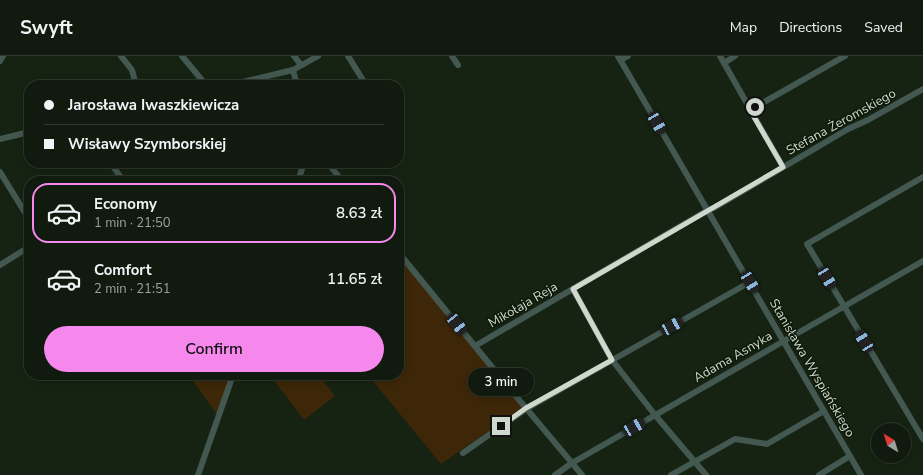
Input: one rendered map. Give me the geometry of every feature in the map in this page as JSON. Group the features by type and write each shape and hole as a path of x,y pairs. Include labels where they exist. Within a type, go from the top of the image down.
{"street":[{"path":"0,61 3,56"},
{"path":"120,56 132,70 135,80"},
{"path":"182,56 202,80"},
{"path":"294,56 302,65"},
{"path":"259,80 293,70 318,56"},
{"path":"348,56 363,80"},
{"path":"452,56 458,65"},
{"path":"619,58 628,56"},
{"path":"720,56 783,167"},
{"path":"724,63 735,56"},
{"path":"750,110 845,56"},
{"name":"Stanisława Wyspiańskiego","path":"619,58 861,475"},
{"path":"293,70 296,80"},
{"name":"Stefana Żeromskiego","path":"708,210 848,129 868,120 923,89"},
{"path":"0,139 24,133"},
{"path":"332,168 338,176"},
{"path":"0,172 24,211"},
{"path":"923,177 807,244 923,439"},
{"name":"Mikołaja Reja","path":"475,346 708,210"},
{"path":"0,266 24,250"},
{"path":"404,259 582,475"},
{"name":"Adama Asnyka","path":"555,475 572,463 923,261"},
{"path":"463,453 526,408 750,282"},
{"path":"573,289 612,360 655,415 706,475"},
{"path":"198,475 231,380"},
{"path":"671,475 735,439 767,444 824,411"},
{"path":"819,475 850,456"}],"shaded area":[{"path":"404,262 523,407 441,464 372,380 404,380"},
{"path":"192,380 229,380 217,415"},
{"path":"274,380 323,380 335,396 304,420"}],"route":[{"path":"501,426 526,408 612,360 573,289 783,167 750,110 755,107"}]}
